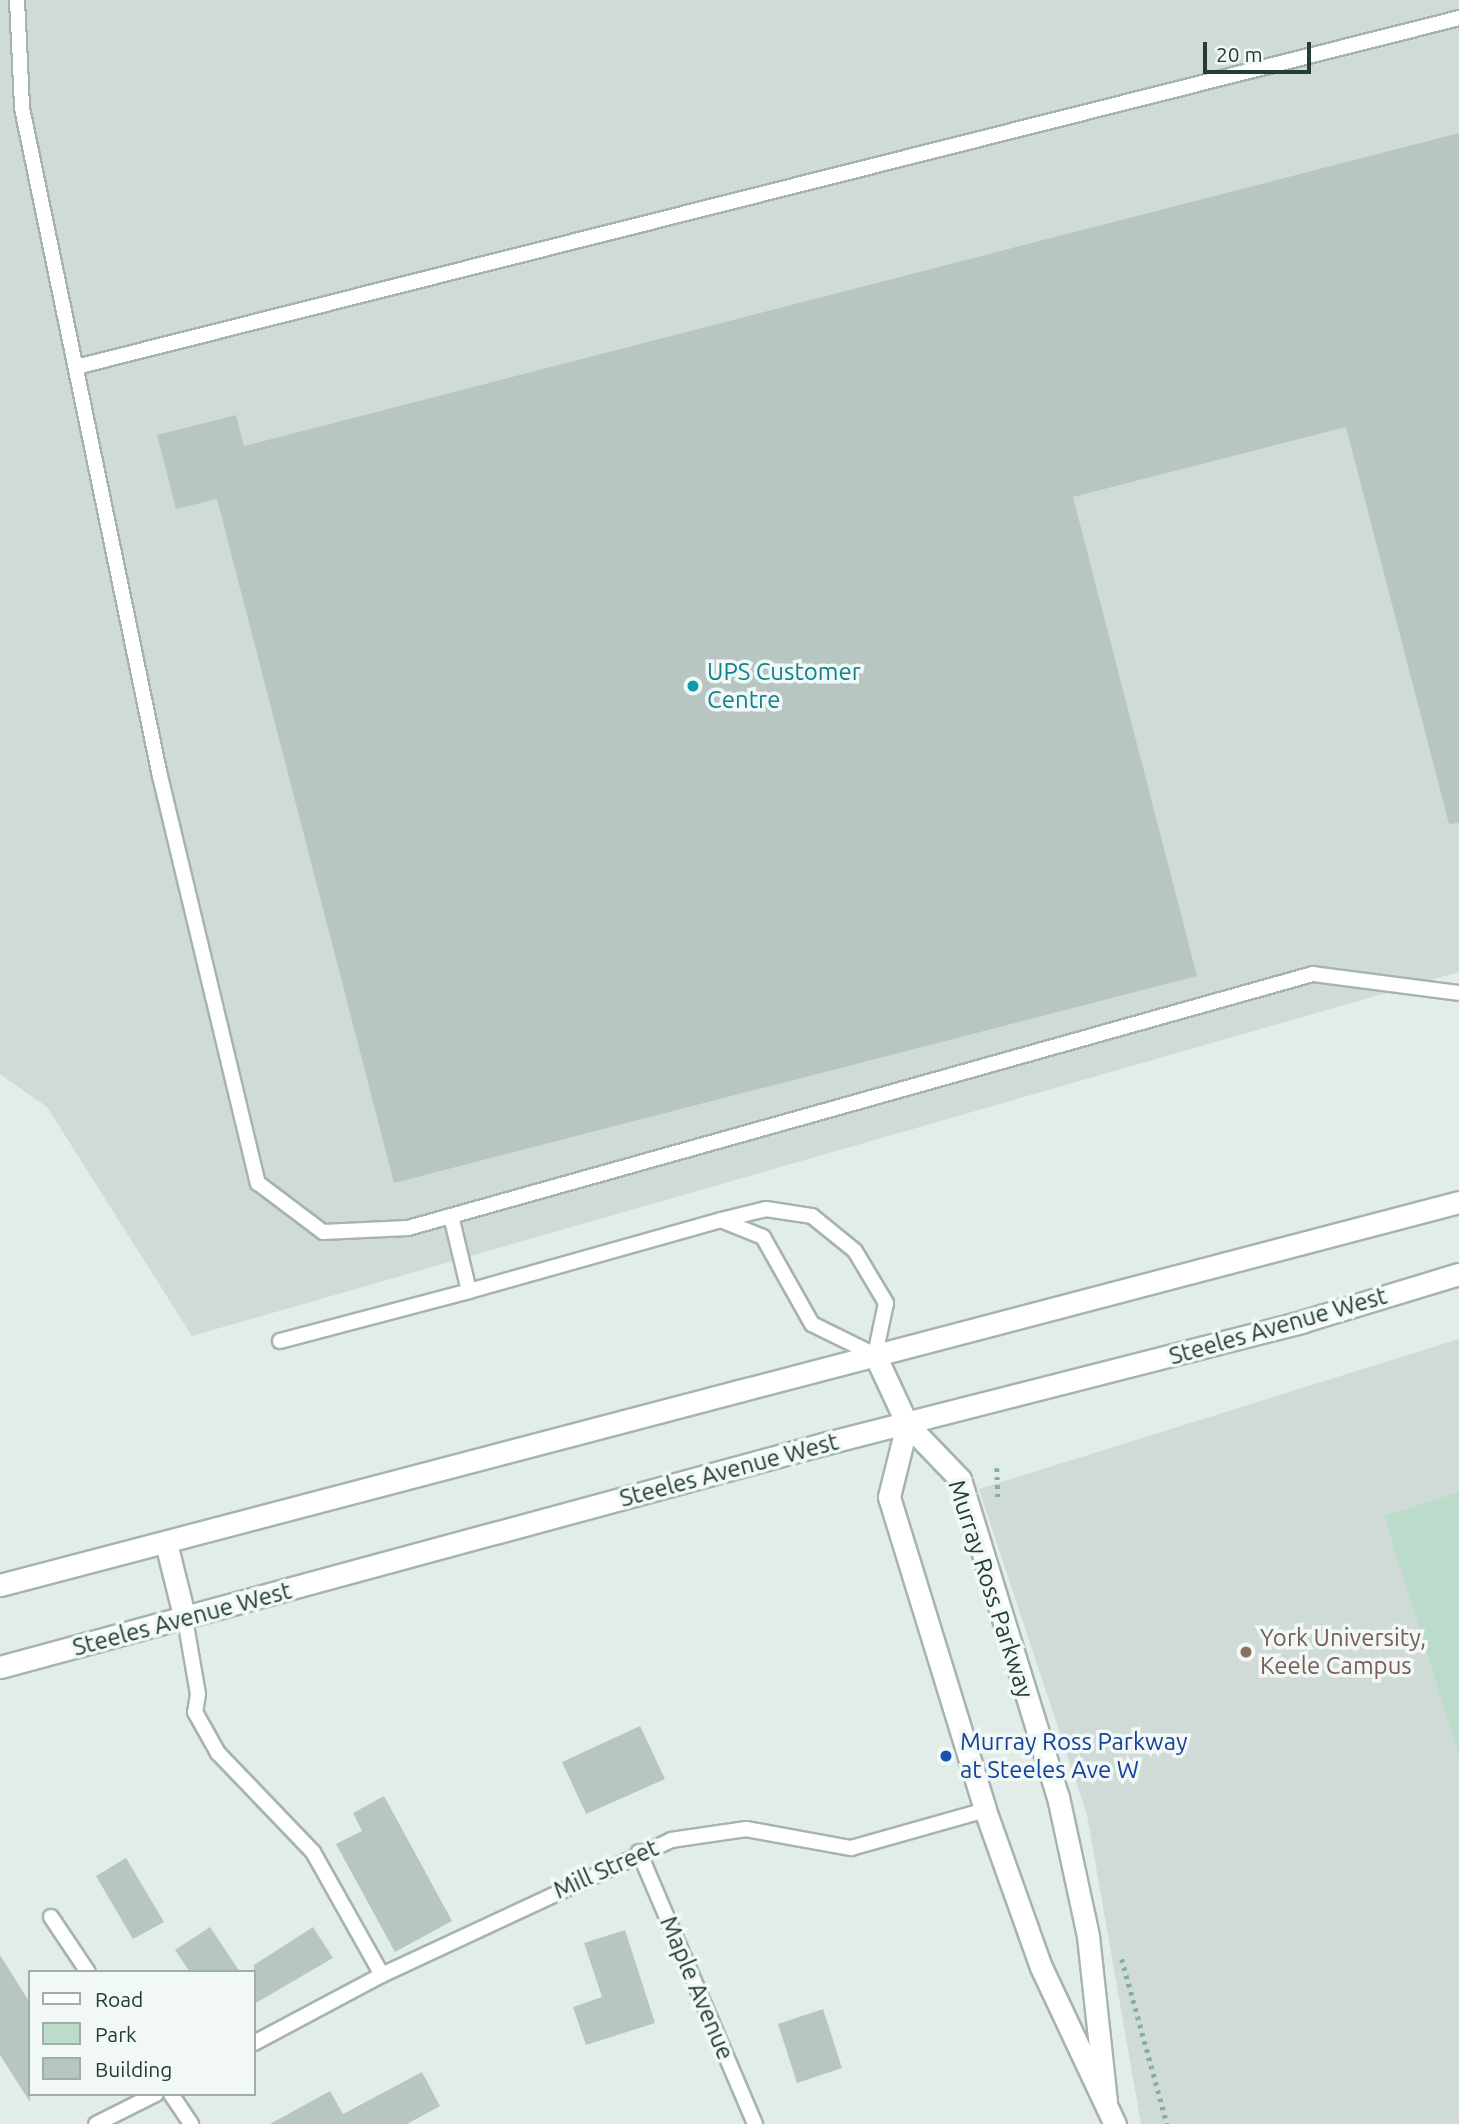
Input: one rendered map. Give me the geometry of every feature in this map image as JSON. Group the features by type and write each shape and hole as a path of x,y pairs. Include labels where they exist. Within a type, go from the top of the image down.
{"main road":[{"path":"0,1585 1459,1202"},
{"name":"Steeles Avenue West","path":"0,1667 907,1424 1304,1321 1459,1274"},
{"name":"Murray Ross Parkway","path":"874,1355 907,1424 960,1479 1058,1797 1088,1936 1106,2101"},
{"name":"Murray Ross Parkway","path":"907,1424 889,1497 985,1810 1041,1967 1115,2124"},
{"path":"166,1543 185,1619"}],"lane":[{"path":"17,0 22,108 160,776 258,1183 323,1232 408,1228 1313,974 1459,993"},
{"path":"76,367 1459,18"},
{"path":"280,1341 470,1292 721,1220 766,1209 812,1216 855,1251 886,1303 874,1355 812,1324 763,1237 721,1220"},
{"path":"451,1216 470,1292"},
{"path":"185,1619 198,1694 195,1712 206,1732 218,1753 313,1852 382,1975"},
{"name":"Mill Street","path":"256,2042 382,1975 639,1852 671,1840 746,1829 852,1848 985,1810"},
{"name":"Maple Avenue","path":"639,1852 755,2124"},
{"path":"51,1917 87,1970"},
{"path":"96,2124 152,2096"},
{"path":"172,2096 191,2124"}],"shaded area":[{"path":"0,0 1459,0 1459,972 192,1336 47,1107 0,1074"},
{"name":"York University, Keele Campus","path":"1459,1339 1459,2124 1141,2124 1087,1815 979,1489"}],"green space":[{"path":"1459,1492 1459,1755 1384,1516"}],"building":[{"name":"UPS Customer Centre","path":"1459,133 1459,823 1449,824 1346,427 1073,497 1197,976 394,1183 217,499 176,509 157,435 236,415 244,446"},
{"path":"640,1726 665,1779 586,1814 562,1762"},
{"path":"384,1796 452,1921 395,1952 336,1844 362,1831 353,1813"},
{"path":"126,1858 164,1922 133,1939 96,1876"},
{"path":"210,1927 239,1970 189,1970 175,1950"},
{"path":"313,1927 333,1958 256,2003 254,1965"},
{"path":"625,1930 655,2023 586,2045 573,2007 602,1997 584,1943"},
{"path":"0,1955 28,2000 30,2102 0,2055"},
{"path":"823,2009 842,2068 797,2083 778,2024"},
{"path":"422,2072 440,2106 407,2124 270,2124 330,2091 343,2114"}],"place":[{"name":"UPS Customer Centre","path":"693,686"},
{"name":"York University, Keele Campus","path":"1246,1652"},
{"name":"Murray Ross Parkway at Steeles Ave W","path":"946,1756"}]}
